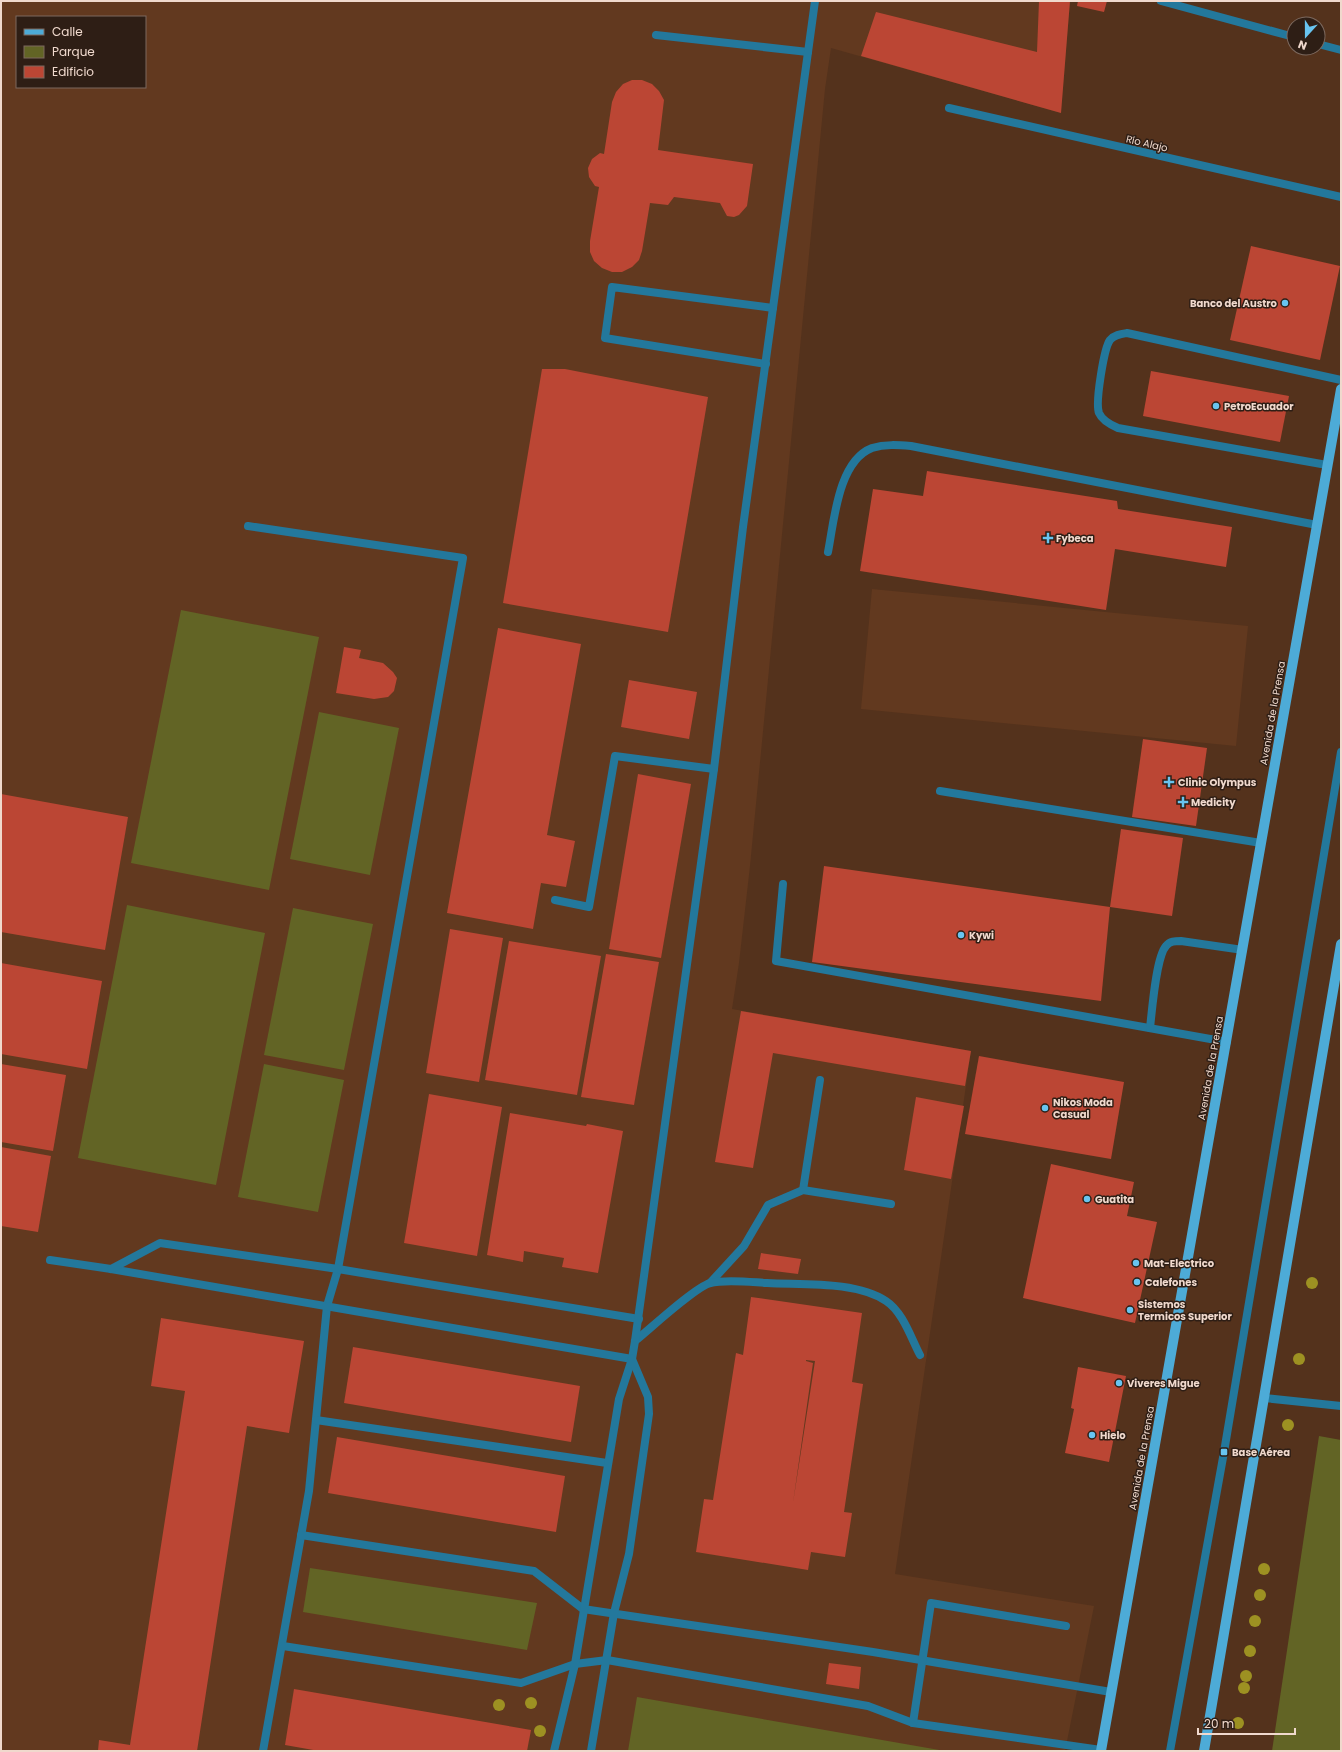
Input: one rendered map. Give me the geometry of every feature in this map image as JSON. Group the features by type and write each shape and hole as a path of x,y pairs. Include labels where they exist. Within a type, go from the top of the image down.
{"main road":[{"name":"Avenida de la Prensa","path":"1101,1750 1341,389"},
{"path":"1204,1751 1341,944"}],"street":[{"path":"554,1751 575,1664 607,1463 619,1399 632,1359 639,1319 714,769 743,527 815,1"},
{"path":"1161,1 1286,35"},
{"path":"656,35 808,52"},
{"path":"1326,46 1341,50"},
{"name":"Río Alajo","path":"950,108 1341,197"},
{"path":"766,364 605,338 612,287 773,308"},
{"path":"1327,465 1118,428 1108,423 1099,414 1098,401 1106,350 1110,340 1117,335 1127,333 1341,380"},
{"path":"828,552 841,488 848,472 858,459 871,448 892,444 911,446 1317,525"},
{"path":"248,526 463,558 338,1269 327,1306 309,1491 283,1646 263,1751"},
{"path":"1170,1751 1224,1452 1341,752"},
{"path":"555,900 590,907 615,756 714,769"},
{"path":"940,791 1261,843"},
{"path":"783,884 776,961 1227,1042"},
{"path":"1150,1028 1159,962 1166,946 1172,941 1181,941 1243,950"},
{"path":"804,1190 820,1080"},
{"path":"635,1341 695,1292 710,1283 744,1246 768,1205 804,1190 892,1204"},
{"path":"110,1269 160,1243 338,1269 639,1319"},
{"path":"50,1260 632,1359"},
{"path":"710,1283 740,1282 829,1286 874,1295 887,1302 897,1312 920,1355"},
{"path":"591,1751 614,1613 628,1554 649,1414 648,1396 632,1359"},
{"path":"1264,1398 1341,1406"},
{"path":"316,1420 607,1463"},
{"path":"301,1535 534,1571 583,1608 922,1660 1111,1692"},
{"path":"913,1723 931,1603 1066,1626"},
{"path":"283,1646 521,1682 575,1664 607,1660 868,1706 913,1723 1101,1750"}],"shaded area":[{"path":"1,1 1070,1 1061,113 831,48 825,89 750,866 739,963 732,1009 971,1051 895,1574 1094,1606 1065,1751 1,1751"},
{"path":"872,589 1248,626 1236,746 861,709"}],"green space":[{"path":"181,610 319,637 269,890 131,863"},
{"path":"319,712 399,728 370,875 290,859"},
{"path":"127,905 265,933 216,1185 78,1158"},
{"path":"293,908 373,924 344,1070 264,1055"},
{"path":"264,1064 344,1080 318,1212 238,1197"},
{"path":"1319,1436 1341,1440 1341,1751 1272,1751"},
{"path":"310,1568 537,1603 527,1650 303,1612"},
{"path":"637,1697 945,1751 628,1751"}],"building":[{"path":"1039,1 1070,1 1061,113 861,56 876,12 1037,52"},
{"path":"1078,1 1107,1 1104,12 1077,6"},
{"path":"632,80 642,80 652,84 659,91 664,100 658,150 753,164 747,206 739,215 734,217 727,216 720,203 674,197 668,205 650,203 642,251 639,260 632,267 622,272 612,272 602,268 594,261 590,252 590,241 599,187 595,186 589,177 588,168 592,159 600,153 604,154 612,102 616,92 623,84"},
{"name":"Banco del Austro","path":"1251,246 1340,266 1320,360 1230,340"},
{"path":"542,369 565,369 708,397 668,632 503,603"},
{"name":"PetroEcuador","path":"1151,371 1289,396 1280,442 1143,416"},
{"name":"Fybeca","path":"927,471 1117,501 1118,509 1232,527 1226,567 1115,549 1106,610 860,571 873,489 923,496"},
{"path":"498,628 581,644 547,835 575,841 566,887 541,883 533,929 447,913"},
{"path":"344,647 361,650 359,658 383,663 393,672 397,678 394,691 388,697 374,699 336,693"},
{"path":"629,680 697,692 689,739 621,727"},
{"name":"Clinic Olympus","path":"1143,739 1207,748 1196,826 1132,817"},
{"path":"638,774 691,784 661,958 609,949"},
{"path":"1,794 128,817 105,950 1,932"},
{"path":"1121,829 1183,838 1172,916 1110,907"},
{"name":"Kywi","path":"824,866 1110,907 1101,1001 812,962"},
{"path":"450,929 503,938 479,1082 426,1073"},
{"path":"509,941 601,956 577,1095 485,1080"},
{"path":"606,954 659,962 634,1105 581,1097"},
{"path":"1,963 102,981 87,1069 1,1054"},
{"path":"741,1011 971,1051 965,1086 773,1053 753,1168 715,1162"},
{"name":"Nikos Moda Casual","path":"979,1056 1124,1082 1111,1159 965,1134"},
{"path":"1,1064 66,1075 53,1151 1,1142"},
{"path":"429,1094 502,1107 477,1256 404,1243"},
{"path":"916,1097 964,1106 951,1179 904,1170"},
{"path":"510,1113 586,1126 587,1124 623,1131 598,1273 562,1267 564,1258 524,1251 523,1262 487,1255"},
{"path":"1,1147 51,1156 38,1232 1,1226"},
{"path":"1051,1164 1134,1182 1127,1216 1157,1222 1135,1323 1023,1298"},
{"path":"761,1253 801,1259 798,1274 758,1269"},
{"path":"751,1297 862,1313 852,1382 863,1384 844,1512 852,1513 845,1557 811,1552 808,1570 696,1552 704,1499 713,1500 736,1353 743,1355","holes":["806,1360 815,1361 793,1503 813,1363"]},
{"path":"161,1318 304,1341 289,1433 247,1426 197,1751 98,1751 99,1740 130,1745 185,1391 151,1386"},
{"path":"353,1347 580,1386 571,1442 344,1403"},
{"path":"1078,1367 1126,1376 1109,1462 1065,1453 1074,1409 1071,1408"},
{"path":"337,1437 565,1476 556,1532 328,1493"},
{"path":"829,1663 861,1667 859,1689 826,1684"},
{"path":"294,1689 531,1730 527,1751 319,1751 285,1745"}],"place":[{"name":"Banco del Austro","path":"1285,303"},
{"name":"PetroEcuador","path":"1216,406"},
{"name":"Fybeca","path":"1048,538"},
{"name":"Clinic Olympus","path":"1169,782"},
{"name":"Medicity","path":"1183,802"},
{"name":"Kywi","path":"961,935"},
{"name":"Nikos Moda Casual","path":"1045,1108"},
{"name":"Guatita","path":"1087,1199"},
{"name":"Mat-Electrico","path":"1136,1263"},
{"name":"Calefones","path":"1137,1282"},
{"name":"Sistemos Termicos Superior","path":"1130,1310"},
{"name":"Viveres Migue","path":"1119,1383"},
{"name":"Hielo","path":"1092,1435"},
{"name":"Base Aérea","path":"1224,1452"}]}
